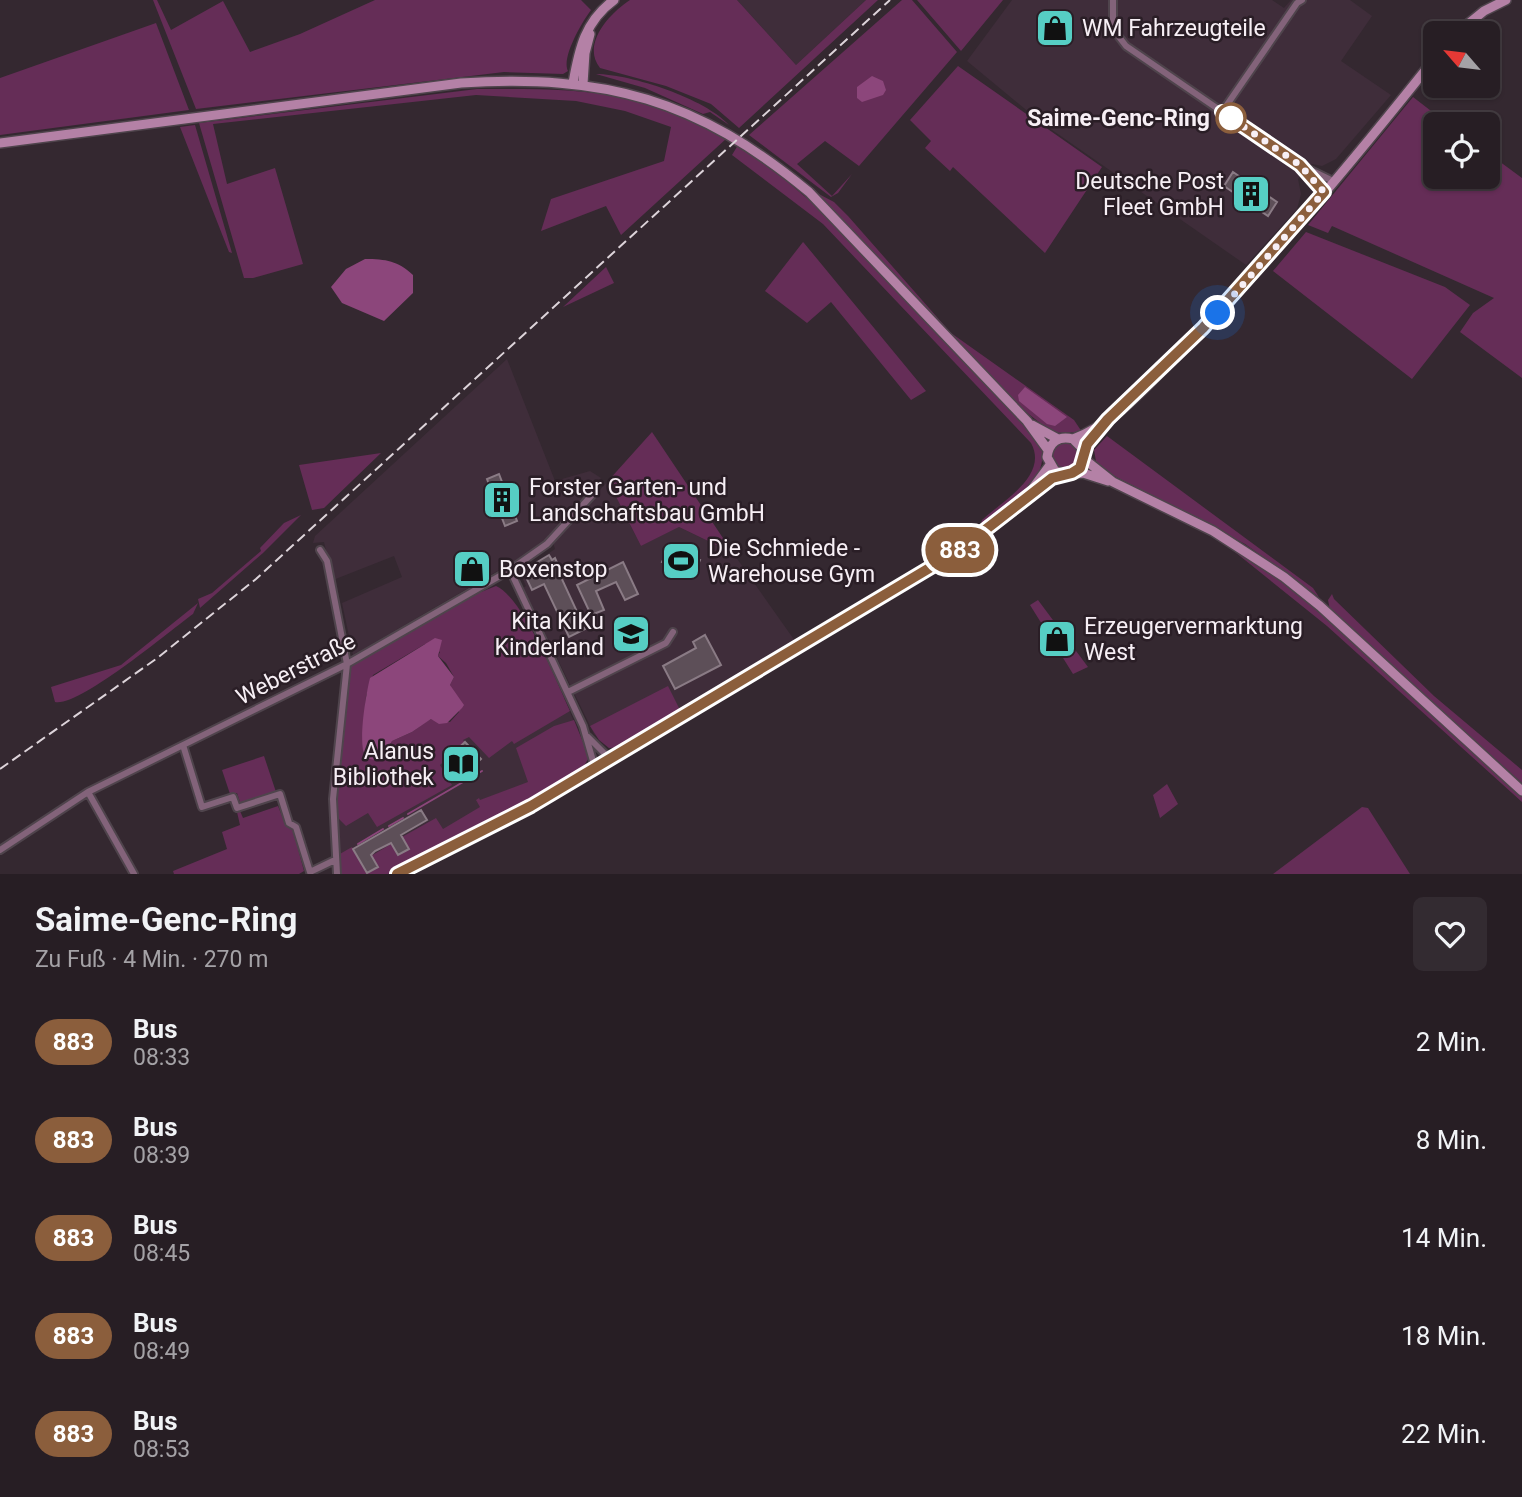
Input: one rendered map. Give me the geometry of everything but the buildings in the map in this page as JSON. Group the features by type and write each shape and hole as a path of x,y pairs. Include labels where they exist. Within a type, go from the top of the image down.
{"main road":[{"path":"573,83 582,40 597,17 614,0"},
{"path":"1470,21 1496,2 1506,0"},
{"path":"583,84 585,52 597,17"},
{"path":"1026,497 1080,468 1087,444 1108,419 1203,328 1324,192 1423,72"},
{"path":"0,143 461,83 512,80 573,83 649,98 683,111 737,138 773,162 832,215 1027,421 1048,450 1050,465 1026,497 992,527 958,551 531,806 397,874"},
{"path":"1027,421 1058,439 1073,439 1108,419"},
{"path":"1048,450 1058,439"},
{"path":"1073,439 1096,470 1113,482 1213,531 1284,577 1320,606 1522,791"},
{"path":"1050,465 1067,474 1083,473 1113,482"}],"street":[{"path":"1113,0 1111,18 1118,38 1136,54 1300,165 1333,181"},
{"path":"1222,112 1297,3 1302,0"},
{"path":"1300,165 1324,192"},
{"name":"Weberstraße","path":"0,850 88,792 347,664 510,570 547,544 592,495"},
{"path":"320,550 327,561 347,664 333,799 337,874"},
{"path":"510,570 587,735 595,768"},
{"path":"568,692 666,643 673,632"},
{"path":"587,735 610,760"},
{"path":"183,745 202,807 233,797 237,808 280,794 289,823 296,827 307,873 335,860"},
{"path":"88,792 134,874"}],"shaded area":[{"path":"153,0 157,0 171,30 223,1 250,52 300,34 375,0 581,0 591,10 573,40 567,58 568,71 563,74 504,72 196,109"},
{"path":"630,0 737,0 796,65 866,0 878,0 739,128 711,104 666,86 600,68 595,59 596,39 607,21"},
{"path":"737,0 866,0 796,65"},
{"path":"902,0 912,0 957,52 859,166 825,141 797,164 832,196 852,174 838,193 831,197 749,135"},
{"path":"917,0 1003,0 961,51"},
{"path":"1012,0 1272,0 1284,8 1291,0 1350,0 1372,16 1341,61 1391,95 1336,159 1322,166 1312,164 1298,179 1301,194 1297,209 1246,265 1042,123 967,61"},
{"path":"156,23 189,110 0,135 0,78"},
{"path":"958,66 1102,167 1045,253 953,167 950,171 925,148 931,141 910,120"},
{"path":"596,74 628,78 686,97 718,115 729,125 710,112 703,114 645,88"},
{"path":"872,76 883,81 886,90 883,95 862,102 857,98 857,87"},
{"path":"477,89 571,91 627,98 691,120 727,138 621,235 606,206 541,231 551,199 664,161 671,127 625,111 576,101 476,95 213,124 227,184 275,168 303,264 244,278 199,123"},
{"path":"1413,97 1432,112 1423,112 1423,189 1500,189 1500,162 1522,178 1522,378 1460,332 1473,313 1494,298 1332,226 1328,233 1308,225"},
{"path":"195,125 232,253 229,252 180,127"},
{"path":"738,145 768,165 817,207 1040,441 1042,455 1035,480 1017,500 984,527 982,520 1029,477 1035,455 1031,443 823,224 732,155"},
{"path":"815,192 834,202 848,216 951,333 1074,420 1082,432 1053,433 1017,405"},
{"path":"1306,232 1445,287 1470,305 1412,379 1273,271"},
{"path":"803,242 926,391 911,400 831,302 807,323 765,291"},
{"path":"365,259 391,262 413,275 413,293 384,321 342,303 331,287 346,269"},
{"path":"606,267 614,283 563,307"},
{"path":"507,359 555,481 590,471 601,478 537,548 353,655 342,603 402,577 394,556 333,580 324,542 313,543 315,536"},
{"path":"1025,387 1067,417 1055,426 1047,424 1019,401 1018,395"},
{"path":"652,432 733,553 679,527 641,546 608,481"},
{"path":"1107,436 1313,588 1319,597 1245,544 1097,467 1094,450"},
{"path":"1066,442 1076,446 1080,456 1076,466 1066,470 1056,466 1052,456 1056,446"},
{"path":"381,453 324,508 312,510 299,465"},
{"path":"608,481 641,546 679,527 733,553 795,641 681,712 620,747 609,748 594,734 523,588 526,586 522,577 527,568 555,549 553,542"},
{"path":"301,515 263,553 200,608 198,599 212,593 261,551 260,548 284,523"},
{"path":"1236,549 1312,605 1348,636 1522,796 1522,802 1327,626 1235,552"},
{"path":"496,586 506,593 528,623 570,711 514,744 512,741 489,758 469,737 463,740 465,742 440,765 452,785 377,827 368,813 346,826 338,818 336,800 351,666 471,596","holes":["425,644 440,652 438,656 446,663 454,677 450,685 459,712 450,722 431,719 392,741 385,754 374,760 363,753 366,696 373,675"]},
{"path":"1332,594 1334,599 1434,696 1522,770 1522,783 1330,610 1328,600"},
{"path":"1038,600 1088,667 1073,674 1030,605"},
{"path":"198,603 193,614 103,681 67,701 55,702 51,687 121,665"},
{"path":"435,638 442,640 438,656 454,677 450,685 464,705 447,723 439,724 431,719 392,741 385,754 374,760 366,758 362,732 370,678"},
{"path":"668,686 681,712 620,747 609,748 599,740 590,726"},
{"path":"561,691 589,757 583,768 530,801 389,874 341,874 336,800"},
{"path":"574,720 589,757 583,768 530,801 389,874 341,874 338,855 352,847 367,873 378,867 371,856 391,844 398,855 402,837 436,818 443,829 480,807 476,800 479,798 480,800 528,782 516,748 554,726"},
{"path":"264,756 276,792 241,805 237,793 230,794 222,770"},
{"path":"1167,784 1178,804 1160,818 1153,795"},
{"path":"278,806 286,826 293,830 304,871 299,874 174,874 173,871 227,849 222,832 240,825 237,812 240,811 243,818"},
{"path":"1362,807 1368,808 1410,874 1273,874"}],"waterway":[{"path":"408,814 482,771"},
{"path":"389,826 403,818"},
{"path":"358,844 383,829"}],"railway":[{"path":"0,769 156,659 256,579 890,0"}],"bus line":[{"name":"883","path":"397,874 531,806 595,768 958,551 1052,478 1080,468 1087,444 1108,419 1159,373 1247,282 1324,192 1300,165 1222,112"}],"place":[{"name":"WM Fahrzeugteile","path":"1055,28"},
{"name":"Saime-Genc-Ring","path":"1231,118"},
{"name":"Deutsche Post Fleet GmbH","path":"1251,194"},
{"name":"Forster Garten- und Landschaftsbau GmbH","path":"502,500"},
{"name":"Die Schmiede - Warehouse Gym","path":"681,561"},
{"name":"Boxenstop","path":"472,569"},
{"name":"Kita KiKu Kinderland","path":"631,634"},
{"name":"Erzeugervermarktung West","path":"1057,639"},
{"name":"Alanus Bibliothek","path":"461,764"}],"route":[{"path":"1218,313 1324,192 1300,165 1231,118"}]}
